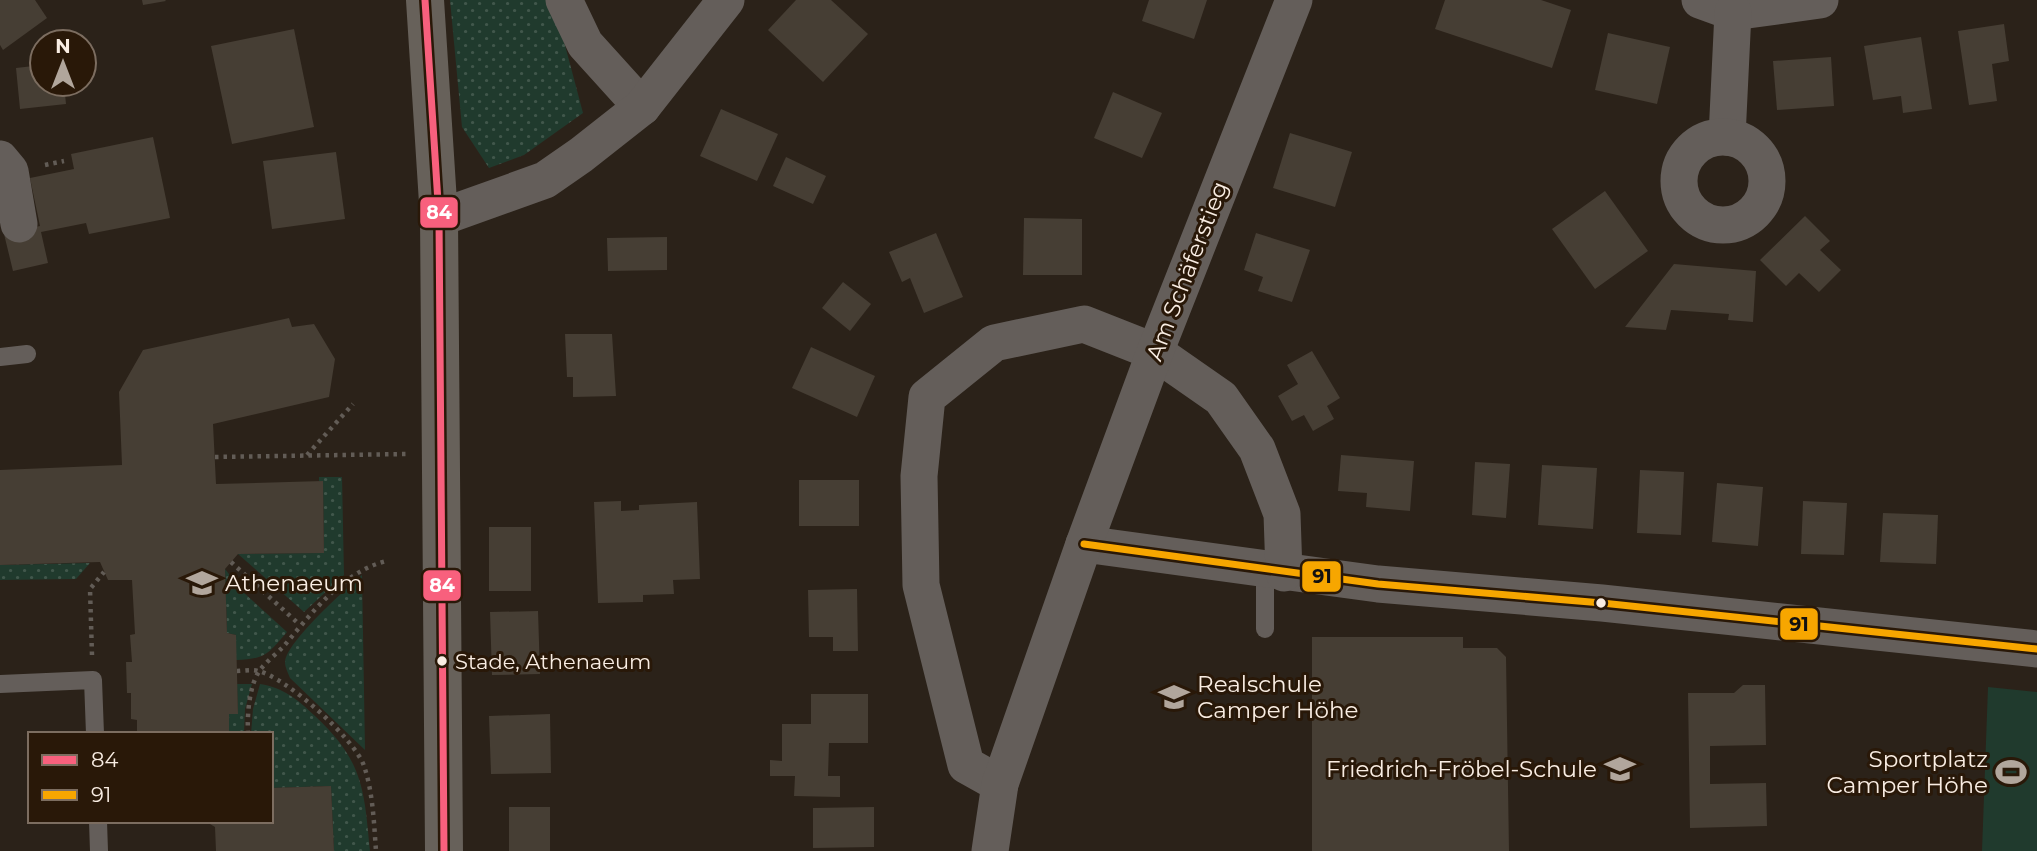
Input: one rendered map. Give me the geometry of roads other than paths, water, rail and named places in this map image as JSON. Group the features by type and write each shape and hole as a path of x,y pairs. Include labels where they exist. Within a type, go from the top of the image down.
{"main road":[{"path":"425,0 439,218 444,851"}],"street":[{"path":"564,0 585,44 642,107"},
{"path":"439,218 545,180 642,107 726,0"},
{"name":"Am Schäferstieg","path":"990,851 1000,784 1084,544 1155,352 1294,0"},
{"path":"1727,137 1717,6 1820,0"},
{"path":"0,159 10,171 19,224"},
{"path":"1000,784 966,765 921,585 919,476 927,397 994,343 1084,324 1155,352 1221,398 1257,449 1282,514 1275,571"},
{"path":"1084,544 1275,571 2037,649"}],"lane":[{"path":"0,357 27,354"},
{"path":"1265,629 1275,571"},
{"path":"0,684 93,680 95,732"},
{"path":"98,823 99,851"}],"place":[{"name":"Athenaeum","path":"202,583"},
{"name":"Stade, Athenaeum","path":"442,661"},
{"name":"Realschule Camper Höhe","path":"1174,697"},
{"name":"Friedrich-Fröbel-Schule","path":"1620,769"},
{"name":"Sportplatz Camper Höhe","path":"2011,772"}]}
